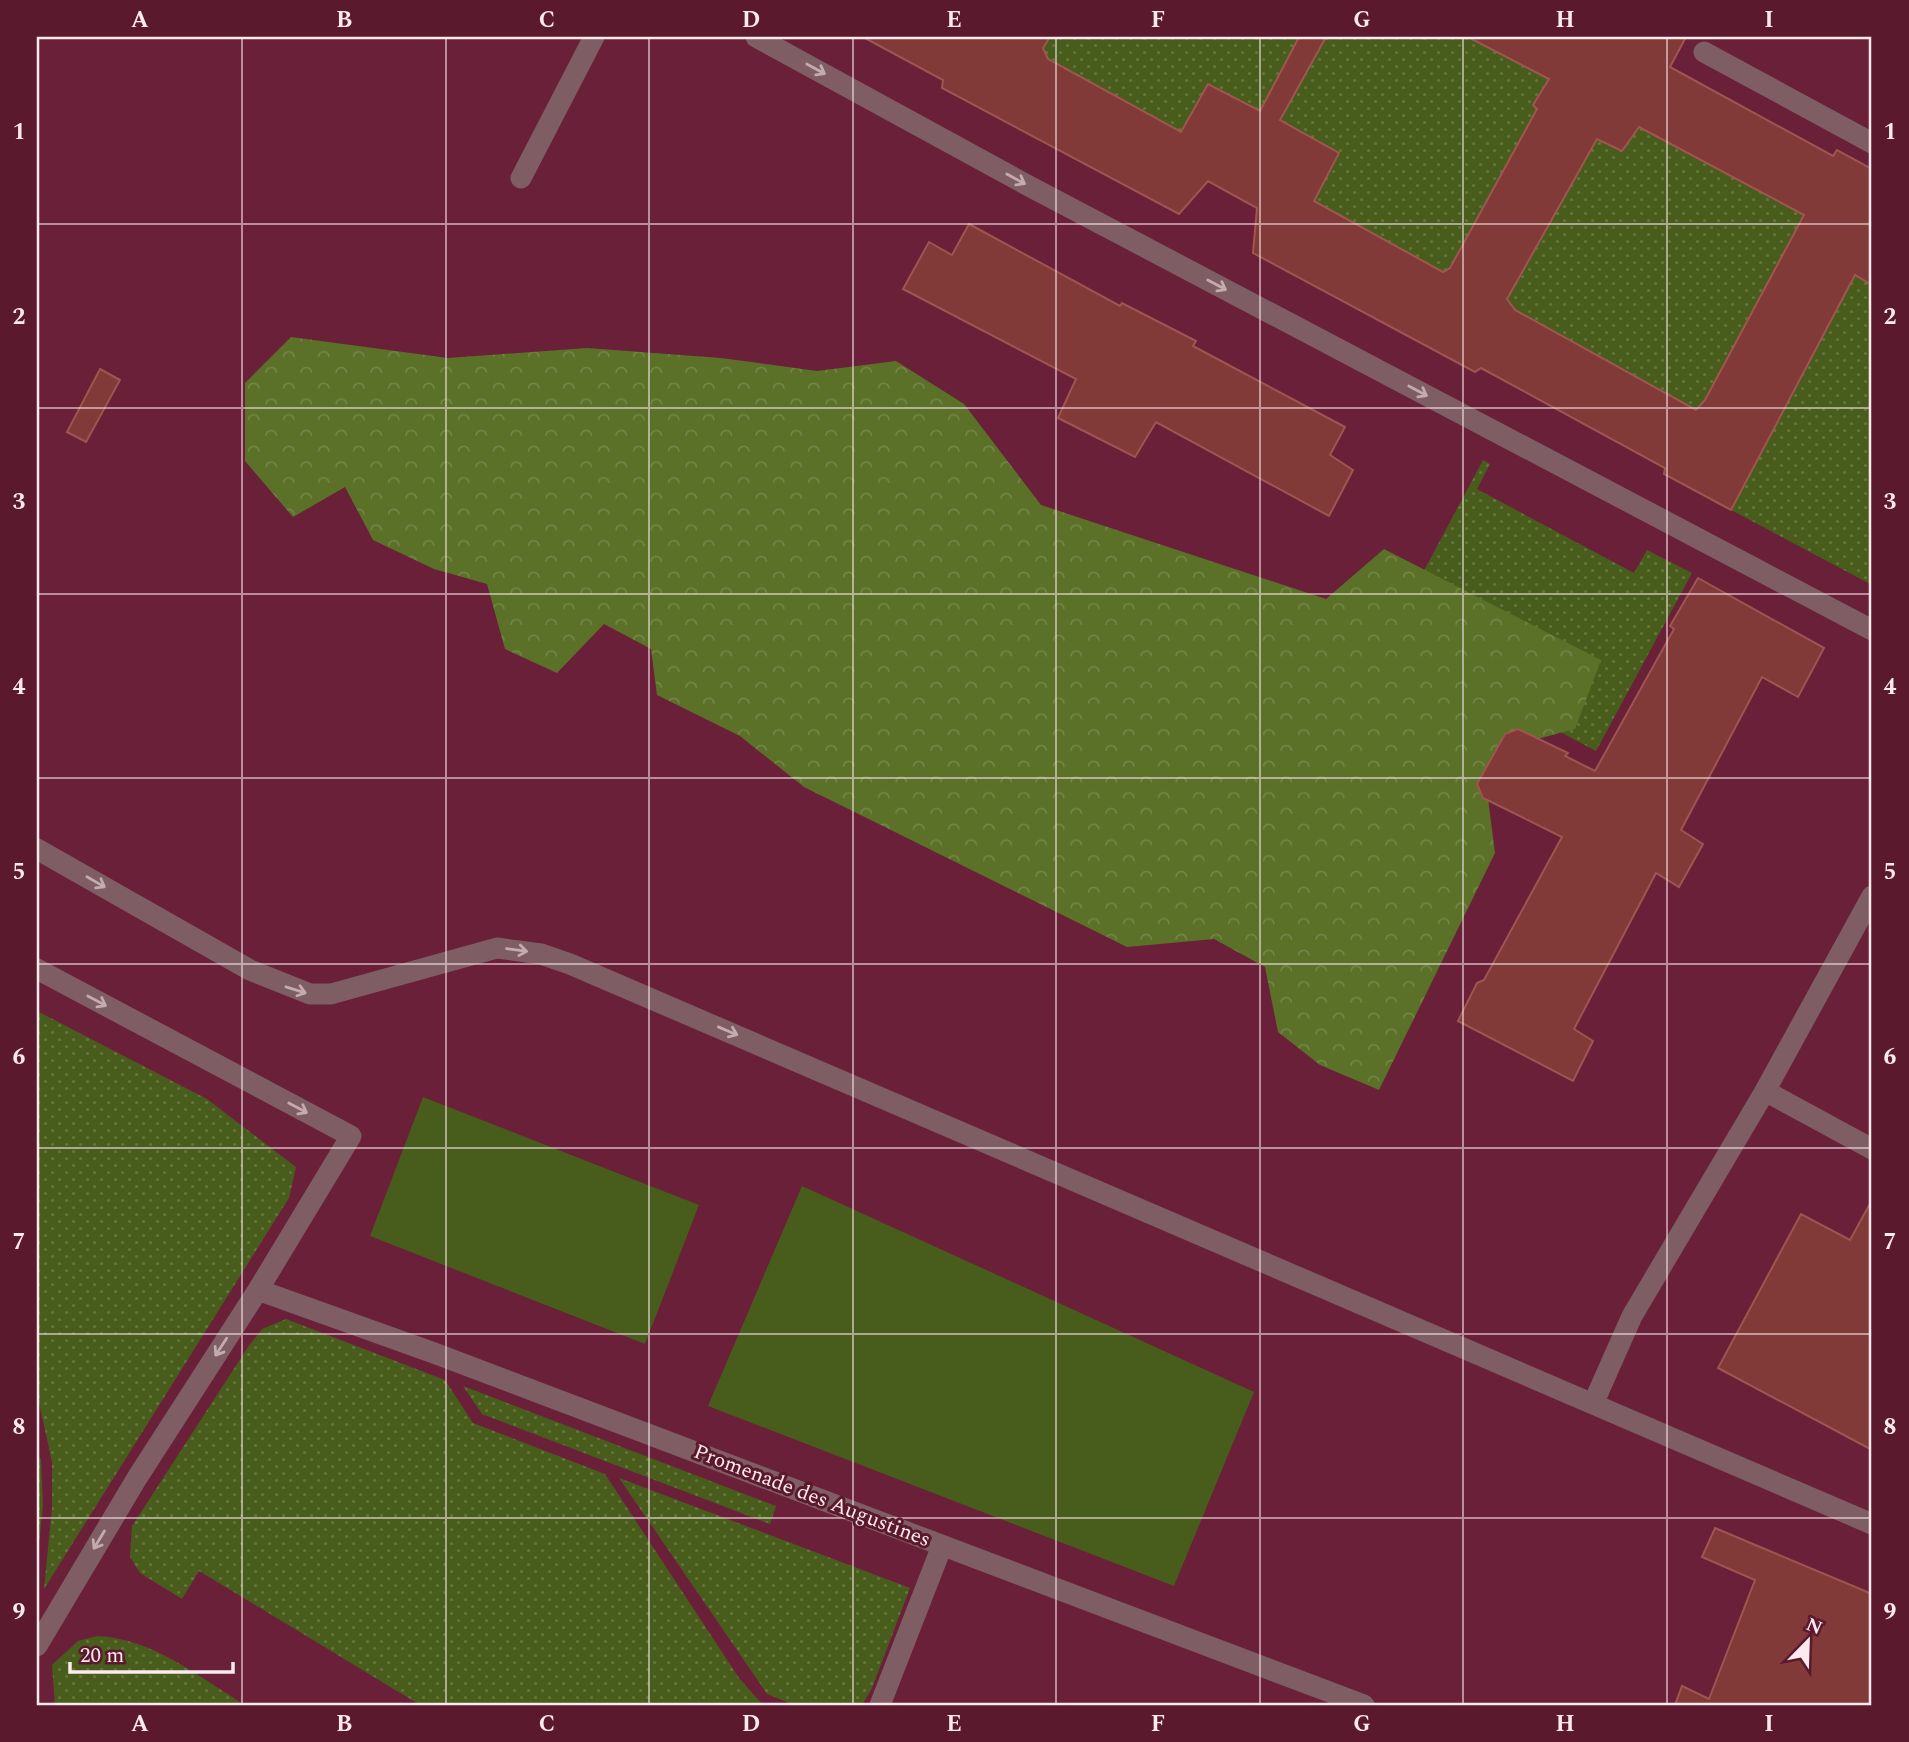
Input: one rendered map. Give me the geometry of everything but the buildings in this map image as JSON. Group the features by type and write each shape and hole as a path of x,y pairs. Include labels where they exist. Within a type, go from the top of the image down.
{"lane":[{"path":"521,178 594,37"},
{"path":"756,37 1027,185 1872,630"},
{"path":"1703,52 1872,143"},
{"path":"37,849 250,970 310,995 343,992 498,948 541,954 798,1060 1872,1524"},
{"path":"1593,1404 1632,1316 1765,1091 1872,896"},
{"path":"37,969 351,1136 258,1290 136,1478 37,1646"},
{"path":"1765,1091 1872,1149"},
{"name":"Promenade des Augustines","path":"258,1290 434,1353 1364,1705"},
{"path":"880,1705 942,1546"}],"shaded area":[{"path":"37,37 1872,37 1872,1705 37,1705"}],"green space":[{"path":"1050,37 1299,37 1260,111 1208,84 1181,132 1048,59 1043,48"},
{"path":"1326,37 1468,37 1549,79 1533,105 1537,109 1450,268 1443,272 1314,201 1338,153 1280,120"},
{"path":"1639,127 1804,215 1705,400 1696,410 1515,310 1507,299 1597,139 1622,151"},
{"path":"1855,275 1872,285 1872,585 1731,510"},
{"path":"291,337 448,358 587,348 721,358 817,371 896,361 964,404 1041,505 1326,599 1384,549 1601,660 1575,729 1511,746 1486,783 1495,853 1379,1090 1320,1065 1278,1032 1265,967 1214,939 1127,947 804,787 740,736 657,695 651,649 604,624 557,673 505,649 487,584 434,569 373,540 345,487 293,517 245,461 245,383"},
{"path":"1483,460 1490,464 1477,489 1634,573 1647,550 1692,573 1596,751 1387,640"},
{"path":"37,1011 207,1099 296,1167 289,1198 44,1589 52,1508 52,1462 37,1394"},
{"path":"423,1097 699,1205 645,1344 370,1236"},
{"path":"802,1186 1254,1392 1174,1586 708,1406"},
{"path":"286,1319 445,1380 473,1423 605,1474 739,1678 763,1705 420,1705 199,1571 182,1599 140,1573 130,1557 132,1526 248,1347 262,1329"},
{"path":"463,1386 776,1506 770,1524 482,1414"},
{"path":"37,1456 41,1459 43,1506 37,1562"},
{"path":"619,1478 910,1588 872,1688 862,1705 794,1705 767,1694"},
{"path":"97,1636 117,1638 156,1651 245,1705 55,1705 52,1665 78,1641"}]}
